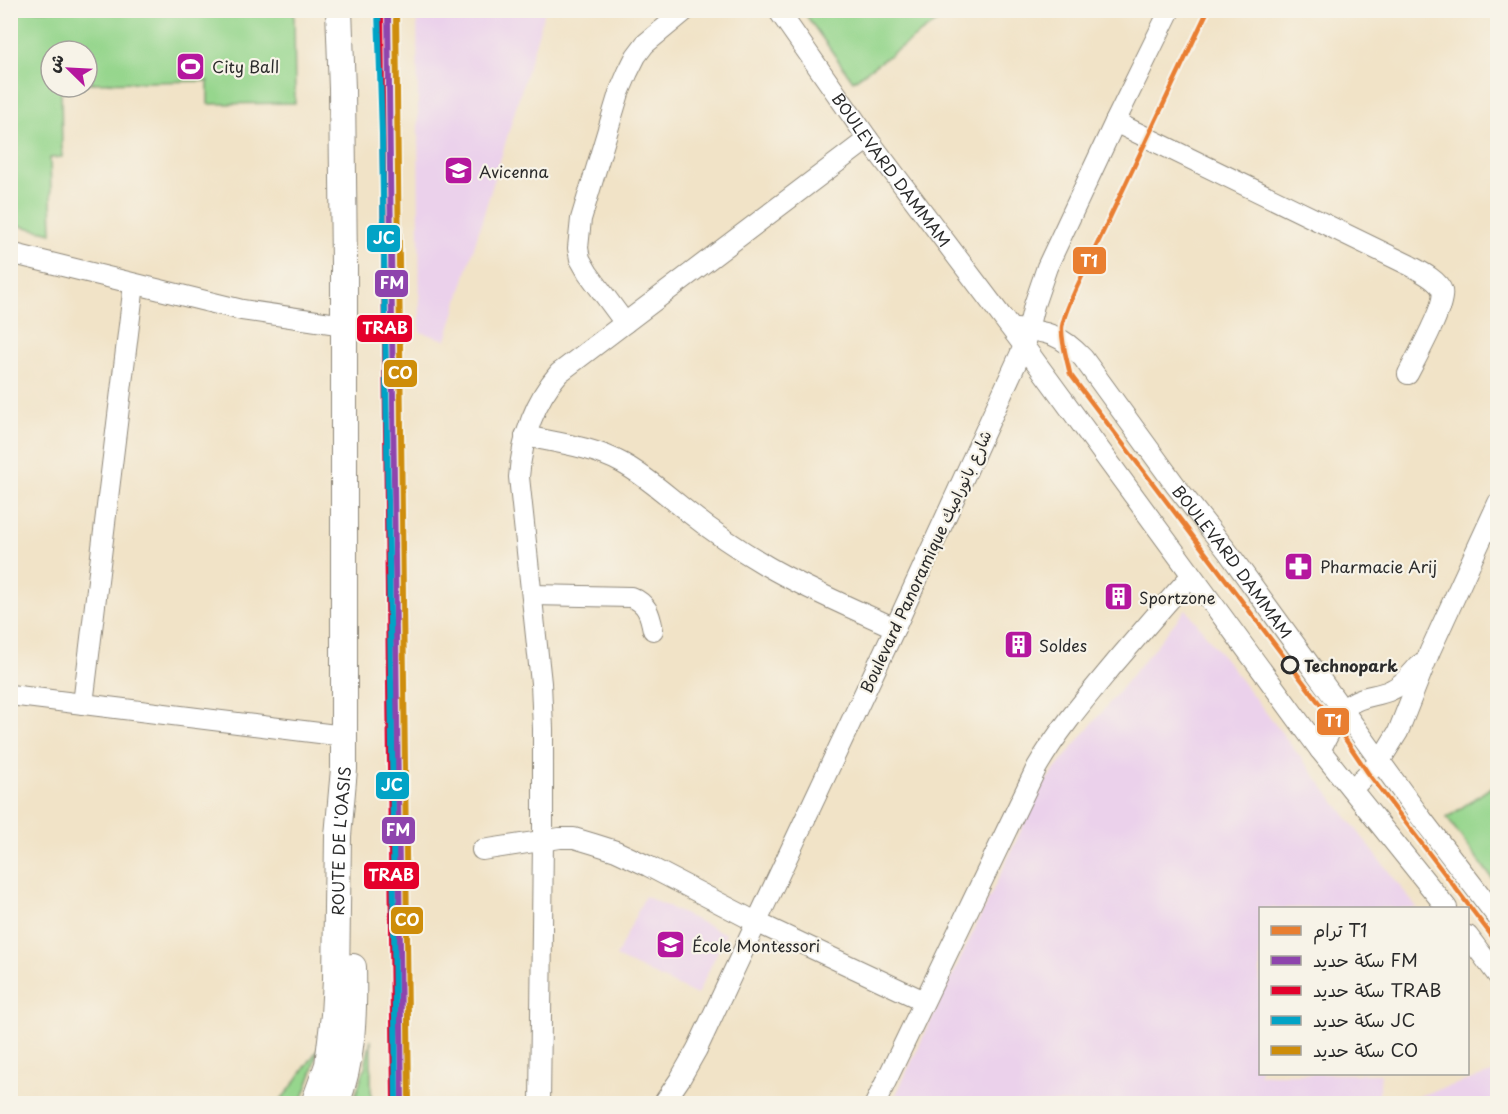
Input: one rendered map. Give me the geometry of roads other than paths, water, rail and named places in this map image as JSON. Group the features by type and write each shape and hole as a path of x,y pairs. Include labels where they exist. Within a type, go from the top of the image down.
{"main road":[{"path":"339,10 344,325 344,769"},
{"name":"ROUTE DE L'OASIS","path":"314,1104 328,1065 334,1015 338,836 344,769"},
{"name":"ROUTE DE L'OASIS","path":"336,1104 350,1047 353,1004 352,832 344,769"}],"street":[{"path":"625,323 580,259 578,248 581,219 619,93 636,56 645,44 686,10"},
{"name":"BOULEVARD DAMMAM","path":"778,10 868,139 1021,334 1191,576 1320,750 1445,907"},
{"name":"Boulevard Panoramique شارع بانوراميك","path":"663,1104 697,1048 895,628 1034,305 1047,267 1170,10"},
{"path":"1115,122 1426,274 1440,288 1442,298 1408,374"},
{"path":"540,1104 543,729 542,694 519,477 525,436 541,398 559,373 868,139"},
{"path":"10,253 242,310 344,325"},
{"path":"83,704 134,284"},
{"name":"BOULEVARD DAMMAM","path":"1021,334 1052,334 1063,340 1083,358 1497,918"},
{"path":"525,436 575,446 621,462 641,474 704,525 768,566 895,628"},
{"path":"1352,789 1380,761 1398,732 1430,651 1497,503"},
{"path":"875,1104 1037,767 1054,737 1191,576"},
{"path":"532,595 631,597 639,600 647,610 653,630"},
{"path":"1320,750 1343,710 1358,699 1399,686 1430,651"},
{"path":"10,695 344,736"},
{"path":"1366,697 1377,700 1389,708 1398,732"},
{"path":"482,850 543,840 574,838 616,851 756,922 924,1001"},
{"path":"1469,939 1497,976"}],"tram line":[{"name":"T1","path":"1208,10 1067,309 1062,333 1070,374 1498,944"}],"rail line":[{"name":"JC","path":"378,10 382,134 396,1104"},
{"name":"TRAB","path":"381,10 394,1104"},
{"name":"FM","path":"388,10 402,1104"},
{"name":"CO","path":"396,10 409,1104"}],"place":[{"name":"City Ball","path":"191,66"},
{"name":"Avicenna","path":"458,171"},
{"name":"Pharmacie Arij","path":"1299,566"},
{"name":"Sportzone","path":"1118,597"},
{"name":"Soldes","path":"1018,645"},
{"name":"Technopark","path":"1290,665"},
{"name":"École Montessori","path":"671,945"}]}
